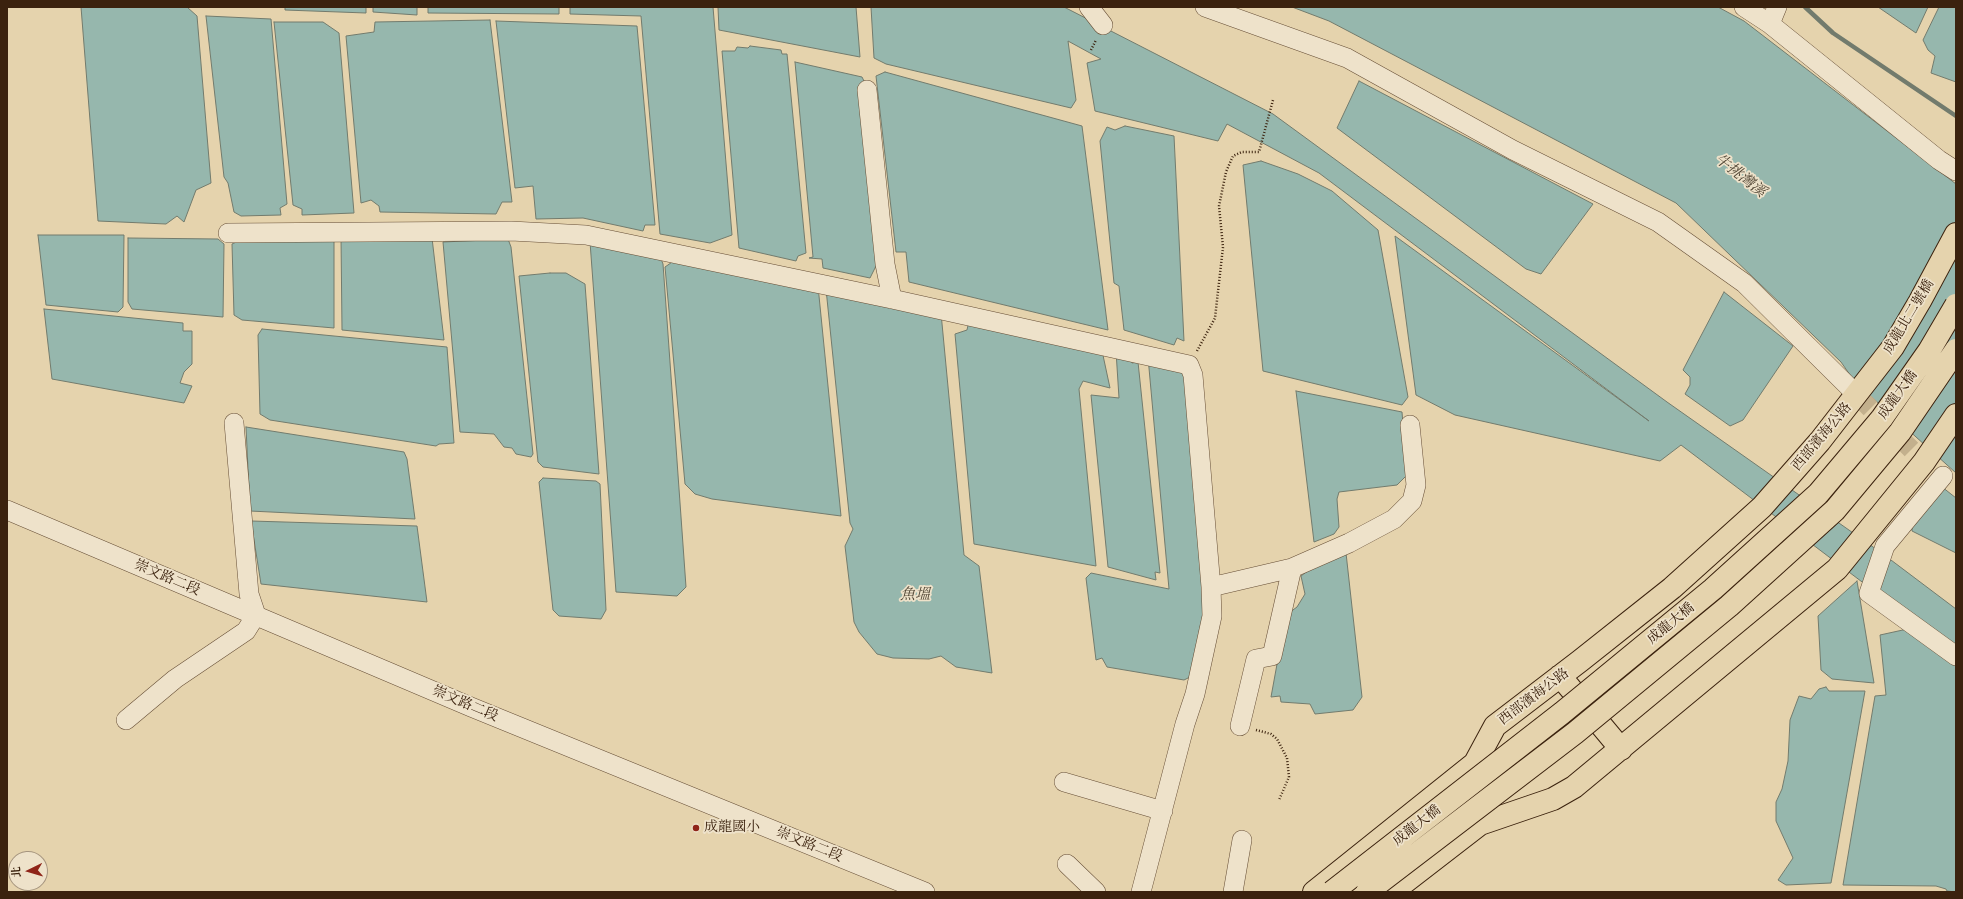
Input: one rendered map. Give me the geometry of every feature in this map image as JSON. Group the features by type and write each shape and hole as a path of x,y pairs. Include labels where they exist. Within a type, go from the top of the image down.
{"main road":[{"name":"成龍北二號橋","path":"1857,395 1893,347 1956,234"},
{"name":"成龍大橋","path":"1332,892 1562,713 1713,590 1818,494 1882,418 1929,351 1956,305"},
{"name":"成龍大橋","path":"1367,892 1575,733 1729,606 1834,510 1900,432 1956,350"},
{"name":"西部濱海公路","path":"1314,892 1475,763 1495,726 1672,588 1762,507 1820,441 1857,395"},
{"path":"1392,892 1480,824 1553,800 1574,787 1837,569 1924,462 1956,415"},
{"path":"1560,676 1621,749"}],"street":[{"path":"1089,7 1103,25"},
{"path":"1205,7 1347,58 1513,150 1658,222 1744,283 1857,395"},
{"path":"1744,7 1776,12 1939,160 1956,171"},
{"path":"867,90 885,264 892,299"},
{"path":"228,233 511,231 586,235 892,299 1189,365 1193,375 1211,587 1212,616 1195,694 1141,892"},
{"path":"126,720 175,679 246,632 256,615 249,594 234,423"},
{"path":"1211,587 1292,568 1349,543 1394,518 1412,501 1416,485 1410,425"},
{"path":"1924,462 1950,480 1886,546 1868,593 1956,656"},
{"name":"崇文路二段","path":"7,510 471,707 925,892"},
{"path":"1240,726 1256,658 1272,656 1292,568"},
{"path":"1064,782 1163,811"},
{"path":"1233,892 1242,840"},
{"path":"1067,864 1096,892"}],"path":[{"path":"1189,365 1215,318 1223,248 1219,206 1226,172 1233,156 1242,152 1259,152 1273,100"},
{"path":"1240,726 1271,734 1278,739 1287,758 1290,777 1279,800"}],"water":[{"path":"81,7 187,7 197,16 211,183 196,190 184,222 177,216 166,224 98,221"},
{"path":"285,7 366,7 366,13 285,10"},
{"path":"373,7 417,7 417,15 373,12"},
{"path":"428,7 559,7 559,14 428,13"},
{"path":"570,7 713,7 732,235 710,243 660,234 641,16 570,14"},
{"path":"718,7 856,7 860,57 719,30"},
{"path":"871,7 1064,7 1273,114 1667,402 1883,554 1956,609 1956,653 1681,445 1660,461 1455,415 1416,395 1395,236 1649,421 1319,173 1227,124 1218,141 1095,111 1087,63 1101,59 1068,41 1076,100 1071,108 886,64 874,58"},
{"name":"牛挑灣溪","path":"1292,7 1718,7 1744,21 1956,184 1956,473 1855,382 1841,362 1676,203 1329,21"},
{"path":"1878,7 1928,7 1916,33"},
{"path":"1939,7 1956,7 1956,82 1931,73 1935,56 1928,50 1923,40"},
{"path":"206,16 271,19 287,204 280,208 281,215 241,216 234,212 228,183 224,177"},
{"path":"490,20 512,202 502,202 496,214 380,212 379,206 371,200 361,203 346,36 374,32 375,22"},
{"path":"496,21 637,26 655,225 645,225 643,231 583,218 536,219 533,186 515,188"},
{"path":"274,22 323,22 339,33 354,213 302,215 302,209 293,205"},
{"path":"750,46 781,50 782,54 787,54 806,253 798,256 796,261 739,248 722,51 735,51 737,47 748,48"},
{"path":"795,62 862,77 865,83 882,254 870,278 823,268 822,259 809,258 813,257"},
{"path":"885,72 1082,126 1108,330 909,282 906,252 896,252 876,76"},
{"path":"1359,81 1593,204 1541,274 1526,269 1337,128"},
{"path":"1125,126 1174,136 1184,341 1177,338 1174,345 1124,330 1119,286 1114,283 1100,141 1107,127 1115,130"},
{"path":"1261,161 1298,174 1332,191 1378,230 1408,397 1402,405 1263,371 1243,165"},
{"path":"38,235 124,235 123,307 118,312 46,305"},
{"path":"334,235 334,328 242,320 234,315 232,244 241,240"},
{"path":"341,236 432,238 444,340 342,330"},
{"path":"128,238 218,239 224,244 223,317 132,309 128,302"},
{"path":"508,239 511,247 533,454 531,457 516,454 512,448 504,447 494,434 460,432 443,242"},
{"path":"590,242 661,259 663,264 686,587 677,596 616,592"},
{"path":"678,258 818,286 841,516 712,499 695,494 685,484 665,267"},
{"path":"566,273 585,284 599,474 543,467 538,462 519,276"},
{"name":"魚塭","path":"826,289 941,313 964,555 979,566 992,673 956,667 941,656 929,659 893,658 877,654 859,632 854,622 845,546 853,529 850,523"},
{"path":"1724,292 1793,346 1743,420 1730,426 1685,394 1690,385 1690,377 1683,370"},
{"path":"44,309 183,323 183,331 192,331 192,364 184,372 180,383 192,386 184,403 52,379"},
{"path":"970,316 1101,346 1110,388 1083,381 1079,389 1096,566 974,544 955,334 967,330"},
{"path":"262,329 447,347 454,443 439,444 436,446 270,420 260,414 258,335"},
{"path":"1116,351 1132,352 1132,363 1138,362 1160,573 1155,572 1156,580 1108,567 1091,395 1119,398"},
{"path":"1148,357 1188,364 1209,607 1194,675 1184,680 1107,667 1102,658 1096,660 1086,578 1091,573 1169,589"},
{"path":"1296,391 1402,412 1407,475 1397,485 1339,492 1337,499 1339,527 1334,534 1314,542"},
{"path":"246,427 404,452 407,459 415,519 250,511"},
{"path":"543,478 596,481 600,484 606,610 601,619 559,616 553,610 539,482"},
{"path":"1937,483 1956,498 1956,553 1912,531 1912,524"},
{"path":"251,521 417,526 427,602 261,584"},
{"path":"1346,553 1362,697 1353,710 1315,714 1310,704 1281,702 1280,696 1271,697 1286,615 1297,607 1305,594 1301,576 1309,570"},
{"path":"1857,581 1874,683 1832,679 1821,670 1818,616"},
{"path":"1912,628 1956,658 1956,892 1947,891 1946,889 1936,886 1843,885 1875,696 1886,695 1880,635"},
{"path":"1826,687 1829,691 1865,691 1831,883 1786,885 1778,880 1793,858 1776,821 1776,802 1782,789 1788,761 1790,720 1799,696 1811,699 1819,689"}],"waterway":[{"path":"1805,7 1833,33 1956,116"}],"tunnel":[{"path":"1857,395 1924,462"}],"place":[{"name":"成龍國小","path":"696,828"}]}
